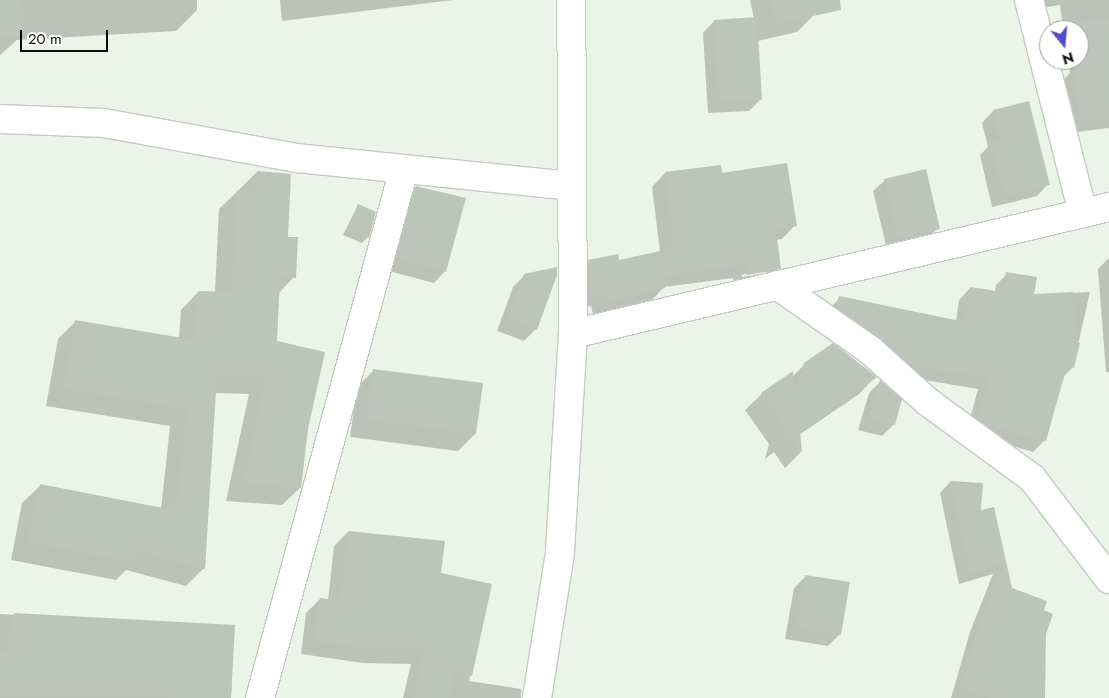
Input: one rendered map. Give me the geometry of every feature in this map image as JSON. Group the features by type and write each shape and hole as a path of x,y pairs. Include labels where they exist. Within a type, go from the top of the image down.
{"street":[{"path":"537,698 560,552 573,334 571,0"},
{"path":"573,334 1096,210 1029,0"},
{"path":"0,119 104,123 297,158 572,186"},
{"path":"260,698 404,169"},
{"path":"777,285 870,350 928,402 1032,478 1109,580"}],"building":[{"path":"0,0 22,0 24,35 0,36"},
{"path":"770,0 840,0 841,10 776,24"},
{"path":"757,17 762,100 719,102 714,20"},
{"path":"1109,18 1109,118 1080,122 1074,70 1089,70 1089,21"},
{"path":"1029,101 1050,185 1004,196 991,143 1000,140 993,110"},
{"path":"787,163 797,226 776,229 781,269 747,275 746,265 663,276 665,288 607,301 605,293 589,296 588,260 618,254 619,260 674,248 665,172 721,165 722,173"},
{"path":"926,169 940,229 898,238 884,179"},
{"path":"257,171 291,174 288,237 298,237 296,278 280,277 277,341 325,352 308,429 301,488 243,483 266,377 217,375 205,569 137,551 135,563 28,542 40,484 173,510 180,483 187,409 63,389 75,320 195,340 198,291 232,292 237,190 256,191"},
{"path":"416,186 466,198 446,272 396,258"},
{"path":"358,204 376,212 369,238 348,229"},
{"path":"557,267 557,275 537,330 508,319 524,274"},
{"path":"1006,272 1037,277 1034,294 1073,292 1076,342 1080,343 1074,368 1067,366 1046,441 985,425 977,419 989,378 911,366 879,337 836,307 839,296 965,322 970,287 1003,292"},
{"path":"833,343 877,377 800,431 802,452 791,436 780,444 785,427 761,393 793,371 795,393 804,363"},
{"path":"373,369 483,383 476,434 366,420"},
{"path":"880,380 902,399 895,425 869,418"},
{"path":"950,481 983,483 981,510 994,507 1012,588 1047,601 1044,610 1053,614 1046,634 1045,698 991,698 960,689 981,619 1003,564 970,573"},
{"path":"348,531 445,541 441,573 492,584 472,676 455,672 449,698 413,698 424,650 378,649 314,641 320,598 340,601"},
{"path":"805,575 850,582 841,635 796,628"},
{"path":"14,613 235,625 231,698 0,696 0,652 6,653"}]}
